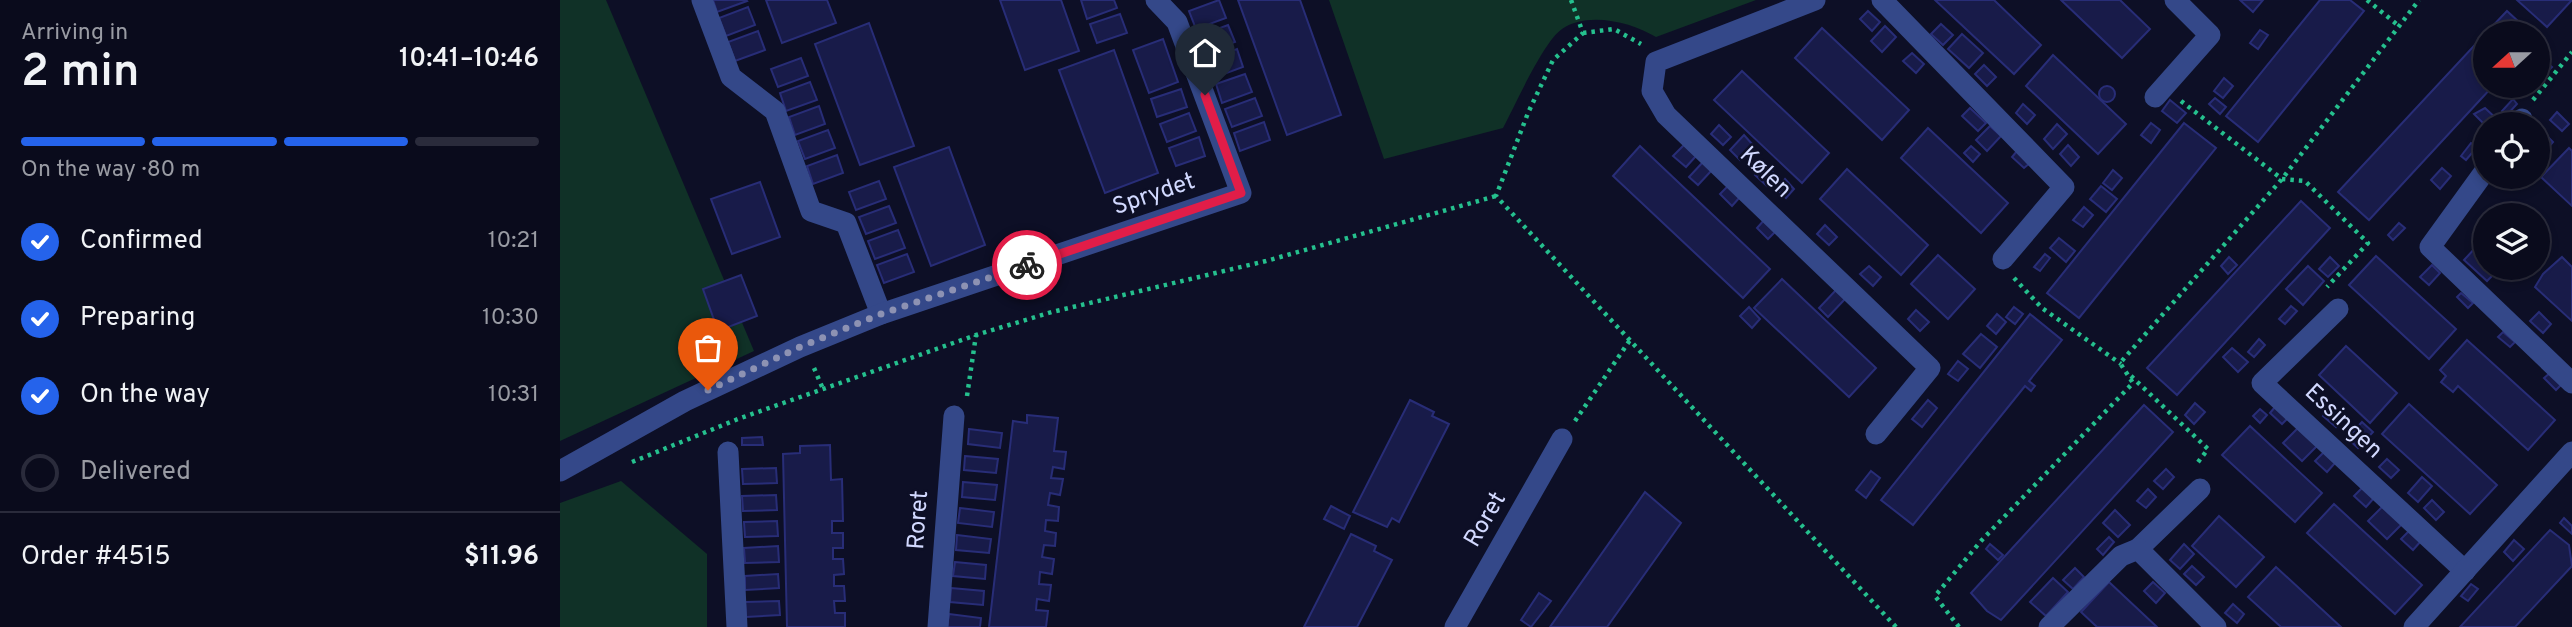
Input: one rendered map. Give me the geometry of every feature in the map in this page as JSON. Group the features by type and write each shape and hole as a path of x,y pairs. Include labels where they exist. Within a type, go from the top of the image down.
{"street":[{"path":"702,0 731,77 775,111 811,211 846,223 881,314"},
{"name":"Sprydet","path":"560,471 685,401 800,347 881,314 1241,193 1177,22 1156,0"},
{"path":"1656,62 1815,0"},
{"path":"1882,0 2064,187 2003,258"},
{"path":"2159,93 2210,35 2175,0"},
{"name":"Kølen","path":"1656,62 1652,91 1665,115 1930,368 1876,434"},
{"path":"2473,188 2430,247 2572,383"},
{"name":"Essingen","path":"2337,309 2262,383 2465,570"},
{"name":"Roret","path":"938,627 954,416"},
{"name":"Roret","path":"1455,627 1562,439"},
{"path":"728,452 737,627"},
{"path":"2414,627 2572,452"},
{"path":"2049,627 2121,556 2138,549 2200,489"},
{"path":"2138,549 2216,627"}],"path":[{"path":"1571,0 1583,33"},
{"path":"2367,0 2399,26"},
{"path":"2120,363 2282,178 2419,0"},
{"path":"1496,196 1528,113 1553,60 1583,33 1614,29 1643,45 1656,62"},
{"path":"2526,112 2538,90 2572,52"},
{"path":"2159,93 2282,178 2305,181 2368,243 2326,287 2337,309"},
{"path":"629,463 738,419 976,335 1052,312 1266,261 1496,196"},
{"path":"1496,196 1896,627"},
{"path":"2003,258 2015,280 2042,308 2120,363 2208,449 2190,474 2200,489"},
{"path":"954,416 967,401 976,335"},
{"path":"1562,439 1630,340"},
{"path":"1959,627 1935,596 1981,541 2133,383 2120,363"}],"green space":[{"path":"560,0 606,0 754,351 560,441"},
{"path":"1329,0 1756,0 1656,37 1622,23 1596,20 1572,24 1562,29 1546,47 1503,128 1384,159"},
{"path":"621,481 707,554 707,627 560,627 560,503"}],"building":[{"path":"713,0 746,0 747,1 717,12"},
{"path":"766,0 827,0 836,23 782,43"},
{"path":"1000,0 1061,0 1079,51 1025,70"},
{"path":"1081,0 1114,0 1117,8 1087,19"},
{"path":"1219,0 1226,18 1196,29 1189,11"},
{"path":"1238,0 1300,0 1341,115 1287,135"},
{"path":"1935,0 1994,0 2041,45 2014,74"},
{"path":"2061,0 2120,0 2150,29 2122,58"},
{"path":"2240,0 2263,0 2253,12"},
{"path":"2320,0 2350,0 2364,11 2258,142 2226,116"},
{"path":"2517,0 2572,0 2550,24 2550,21 2540,21"},
{"path":"748,7 755,25 726,36 719,18"},
{"path":"1868,11 1880,22 1872,31 1860,19"},
{"path":"2507,11 2518,21 2497,21"},
{"path":"1120,14 1127,33 1097,43 1090,24"},
{"path":"869,23 914,146 860,165 815,44"},
{"path":"1941,24 1953,35 1943,45 1931,34"},
{"path":"1228,25 1235,42 1205,53 1198,36"},
{"path":"1885,26 1896,37 1882,52 1871,41"},
{"path":"1822,28 1909,110 1882,140 1795,58"},
{"path":"2260,30 2268,35 2258,49 2250,43"},
{"path":"758,31 765,50 735,61 728,42"},
{"path":"1962,34 1983,53 1969,68 1948,49"},
{"path":"1163,39 1178,82 1149,93 1133,50"},
{"path":"2473,47 2473,98 2482,98 2369,220 2338,192"},
{"path":"1237,49 1243,67 1213,78 1207,60"},
{"path":"1114,50 1158,173 1105,193 1059,70"},
{"path":"1912,53 1924,64 1916,73 1903,61"},
{"path":"2053,55 2126,124 2098,154 2026,86"},
{"path":"801,58 808,76 778,87 771,69"},
{"path":"1984,65 1996,77 1987,86 1975,74"},
{"path":"1742,71 1829,153 1802,183 1714,100"},
{"path":"1245,74 1252,92 1222,103 1216,84"},
{"path":"2224,78 2233,86 2223,98 2214,91"},
{"path":"810,82 817,100 786,111 780,93"},
{"path":"2107,86 2113,88 2113,100 2107,102 2101,100 2099,94 2101,88"},
{"path":"1181,89 1187,107 1157,117 1151,99"},
{"path":"1255,98 1262,116 1232,127 1225,109"},
{"path":"2215,98 2226,107 2220,114 2209,104"},
{"path":"2513,99 2517,104 2510,112 2502,111"},
{"path":"2170,100 2186,113 2177,123 2162,111"},
{"path":"2023,104 2035,115 2027,124 2016,113"},
{"path":"819,106 825,124 795,135 789,117"},
{"path":"1970,108 1986,123 1978,131 1962,116"},
{"path":"2557,112 2569,124 2562,131 2550,120"},
{"path":"1189,113 1196,131 1167,142 1160,124"},
{"path":"1264,122 1270,140 1240,151 1234,133"},
{"path":"2151,123 2160,130 2151,143 2141,135"},
{"path":"2184,123 2216,148 2079,318 2047,293"},
{"path":"2057,124 2067,134 2053,149 2044,139"},
{"path":"1719,125 1731,137 1723,145 1711,134"},
{"path":"1990,126 2001,136 1987,151 1976,140"},
{"path":"1928,128 2008,203 1981,233 1901,158"},
{"path":"828,130 835,148 805,159 798,141"},
{"path":"1744,135 1753,145 1740,160 1730,150"},
{"path":"1199,137 1205,156 1176,166 1169,148"},
{"path":"2471,143 2473,144 2473,152 2466,160 2461,156"},
{"path":"1684,145 1696,156 1686,167 1673,156"},
{"path":"2068,145 2079,157 2071,166 2060,154"},
{"path":"1640,146 1770,269 1743,298 1613,176"},
{"path":"1971,146 1980,154 1973,162 1964,153"},
{"path":"949,147 985,245 931,266 894,167"},
{"path":"2569,148 2572,151 2572,206 2550,185 2550,168"},
{"path":"2017,151 2030,163 2024,168 2012,157"},
{"path":"837,155 843,173 813,184 807,166"},
{"path":"1703,162 1712,170 1698,185 1689,177"},
{"path":"1765,165 1777,176 1767,186 1755,175"},
{"path":"2442,168 2451,176 2440,189 2431,180"},
{"path":"1847,169 1928,245 1901,275 1820,199"},
{"path":"2113,170 2122,178 2112,190 2103,183"},
{"path":"1785,179 1794,189 1786,198 1776,189"},
{"path":"879,181 886,199 856,210 849,192"},
{"path":"760,182 780,237 732,254 711,199"},
{"path":"1728,186 1740,197 1732,206 1720,194"},
{"path":"2101,186 2117,199 2106,212 2090,199"},
{"path":"2301,201 2330,228 2177,395 2147,368"},
{"path":"889,206 896,223 866,234 859,217"},
{"path":"2084,207 2093,215 2083,227 2073,220"},
{"path":"1765,219 1776,231 1768,239 1757,228"},
{"path":"2399,223 2405,228 2393,240 2388,235"},
{"path":"1825,225 1837,237 1829,245 1817,234"},
{"path":"898,230 905,248 875,259 868,241"},
{"path":"2059,238 2075,251 2066,262 2050,248"},
{"path":"2473,250 2473,268 2464,260"},
{"path":"907,254 914,272 884,283 877,265"},
{"path":"2045,254 2050,258 2040,271 2034,267"},
{"path":"1938,255 1975,289 1948,319 1911,284"},
{"path":"2376,256 2456,329 2429,359 2349,285"},
{"path":"2229,257 2237,265 2228,274 2221,266"},
{"path":"2330,257 2339,266 2328,277 2319,269"},
{"path":"2562,257 2572,267 2572,321 2535,287 2539,280 2550,280 2550,268"},
{"path":"2432,265 2440,273 2429,285 2420,277"},
{"path":"1869,266 1881,277 1873,286 1860,274"},
{"path":"2308,266 2324,281 2303,305 2286,289"},
{"path":"741,275 757,316 718,331 703,289"},
{"path":"1782,279 1876,368 1849,397 1754,308"},
{"path":"1837,289 1846,298 1828,317 1819,308"},
{"path":"2461,293 2473,303 2468,308 2457,297"},
{"path":"2291,306 2297,311 2285,324 2279,319"},
{"path":"1749,307 1760,319 1752,328 1740,316"},
{"path":"2014,307 2023,314 2015,324 2006,317"},
{"path":"1916,310 1929,322 1920,331 1908,319"},
{"path":"2539,312 2551,324 2543,333 2530,321"},
{"path":"1997,314 2006,322 1996,334 1987,326"},
{"path":"2030,314 2062,340 2029,381 2035,386 2031,391 2025,386 1913,525 1881,500"},
{"path":"2503,332 2515,342 2510,347 2498,337"},
{"path":"1981,334 1997,347 1980,368 1963,354"},
{"path":"2259,339 2265,345 2254,357 2248,352"},
{"path":"2467,340 2555,420 2528,450 2458,386 2453,392 2441,382 2446,376 2440,370"},
{"path":"2346,346 2397,393 2370,423 2319,375"},
{"path":"2232,348 2248,362 2238,372 2223,357"},
{"path":"1958,361 1968,369 1958,381 1948,374"},
{"path":"2550,373 2561,385 2556,390 2544,378"},
{"path":"1410,400 1434,412 1432,416 1449,424 1399,522 1392,518 1387,527 1353,512"},
{"path":"1928,400 1937,408 1922,427 1912,419"},
{"path":"2195,403 2205,412 2194,424 2185,415"},
{"path":"2409,404 2497,485 2470,514 2382,434"},
{"path":"2144,405 2173,432 2001,620 1987,611 1971,593"},
{"path":"2275,407 2288,418 2282,424 2270,413"},
{"path":"2330,407 2343,418 2336,427 2323,416"},
{"path":"2260,409 2267,415 2260,423 2253,416"},
{"path":"1027,415 1058,418 1054,451 1066,452 1064,469 1053,467 1051,478 1063,479 1060,495 1050,493 1048,505 1059,507 1058,521 1046,520 1045,531 1056,533 1055,546 1044,545 1042,557 1054,559 1052,574 1040,572 1039,584 1051,585 1049,601 1037,599 1036,610 1048,611 1046,627 989,627 1013,421 1027,423"},
{"path":"2362,422 2373,432 2358,448 2347,438"},
{"path":"2250,426 2322,493 2295,522 2222,455"},
{"path":"2298,428 2317,446 2302,461 2283,443"},
{"path":"969,429 1002,433 1000,448 968,444"},
{"path":"762,437 763,445 742,445 742,438"},
{"path":"830,445 831,480 842,479 843,521 832,521 832,533 843,533 843,548 833,548 833,559 843,559 844,574 834,575 834,586 844,586 845,601 834,601 835,613 845,613 845,627 787,627 783,454 800,453 800,446"},
{"path":"2324,452 2335,463 2327,472 2315,461"},
{"path":"965,456 998,459 996,473 964,470"},
{"path":"2387,459 2399,470 2391,478 2379,467"},
{"path":"776,468 777,483 743,484 742,469"},
{"path":"2166,469 2174,477 2163,489 2154,481"},
{"path":"1871,471 1880,478 1866,498 1856,490"},
{"path":"2422,477 2432,486 2418,502 2408,493"},
{"path":"963,482 997,485 995,500 962,497"},
{"path":"2363,487 2374,498 2366,507 2354,496"},
{"path":"2148,489 2156,497 2146,508 2137,501"},
{"path":"1645,492 1681,523 1607,627 1550,627"},
{"path":"776,495 777,510 743,511 742,496"},
{"path":"2432,500 2444,512 2436,520 2424,508"},
{"path":"2334,504 2422,585 2395,614 2307,533"},
{"path":"1331,506 1350,516 1344,529 1324,519"},
{"path":"2383,506 2402,524 2387,539 2368,521"},
{"path":"960,508 994,512 992,527 958,523"},
{"path":"2115,510 2130,525 2118,537 2103,523"},
{"path":"2219,516 2264,557 2236,587 2192,546"},
{"path":"2564,518 2572,526 2572,534 2560,523"},
{"path":"777,521 778,536 745,537 744,522"},
{"path":"2410,530 2421,541 2413,550 2401,539"},
{"path":"2550,530 2569,545 2572,566 2515,627 2460,627"},
{"path":"1351,534 1376,546 1374,551 1392,560 1357,627 1304,627"},
{"path":"957,535 991,539 989,553 956,550"},
{"path":"2109,537 2114,542 2103,555 2097,549"},
{"path":"2514,540 2524,549 2513,561 2504,552"},
{"path":"1990,544 2003,555 1998,560 1986,549"},
{"path":"2184,544 2194,554 2180,569 2170,560"},
{"path":"778,546 779,562 745,563 744,548"},
{"path":"955,562 986,565 985,579 953,576"},
{"path":"2192,566 2204,577 2196,585 2184,574"},
{"path":"2276,567 2341,627 2281,627 2248,597"},
{"path":"2075,568 2084,577 2073,589 2063,580"},
{"path":"778,574 779,588 745,590 745,576"},
{"path":"2053,578 2068,592 2046,616 2030,602"},
{"path":"2109,582 2157,627 2097,627 2081,612"},
{"path":"2153,582 2165,593 2156,603 2144,591"},
{"path":"2471,584 2478,589 2468,601 2461,596"},
{"path":"951,588 984,591 983,605 950,602"},
{"path":"1539,593 1551,601 1531,627 1521,620"},
{"path":"779,601 780,615 746,617 745,602"},
{"path":"2233,604 2244,614 2237,623 2225,613"},
{"path":"949,614 981,618 980,627 947,627"}],"way so far":[{"path":"708,390 800,347 881,314 1027,265"}],"route":[{"path":"1027,265 1241,193 1205,95"}]}
